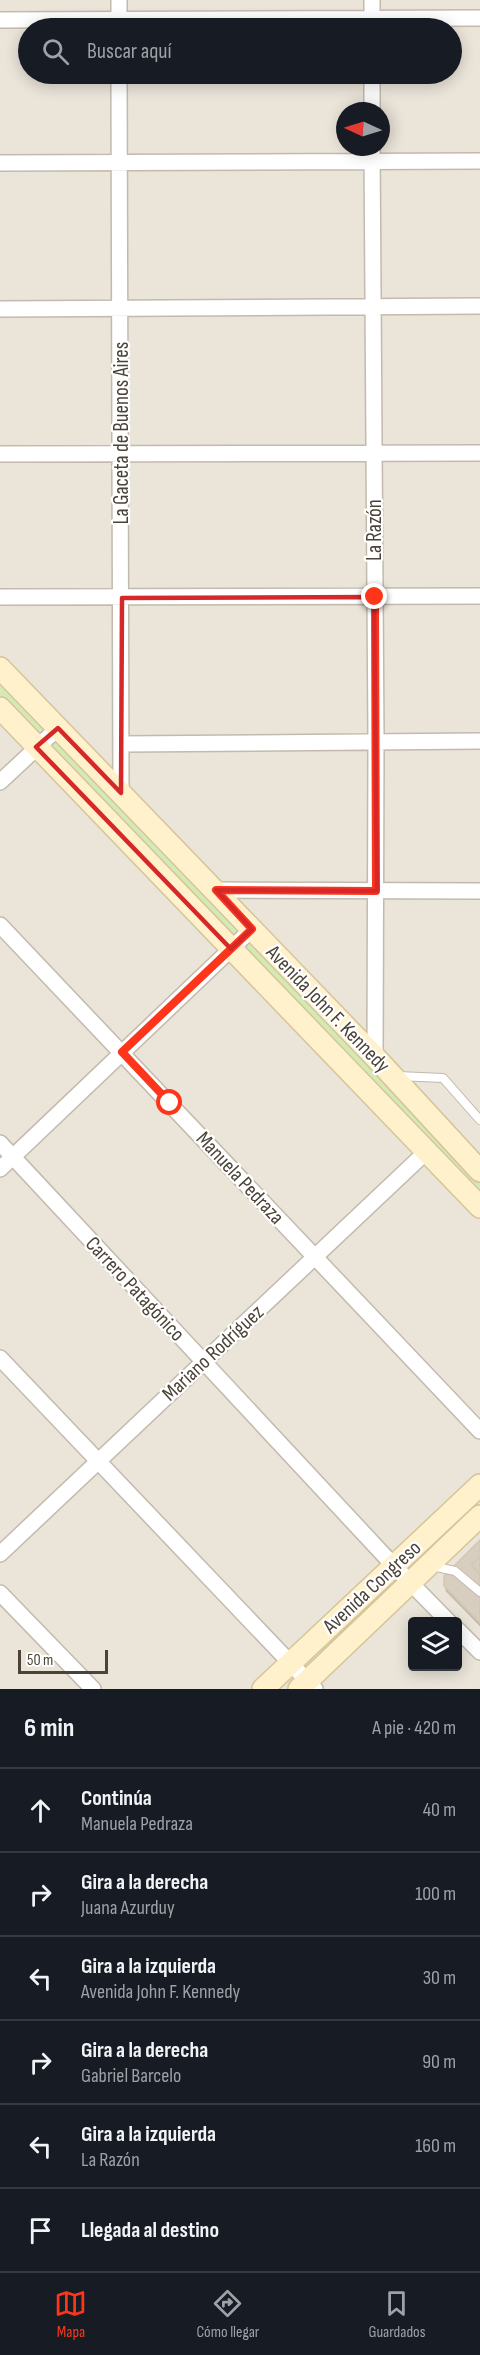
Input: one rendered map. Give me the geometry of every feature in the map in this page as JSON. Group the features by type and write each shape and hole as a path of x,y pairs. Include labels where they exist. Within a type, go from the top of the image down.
{"main road":[{"name":"Avenida John F. Kennedy","path":"0,668 216,890 479,1167"},
{"name":"Avenida John F. Kennedy","path":"0,708 426,1152 478,1199"},
{"name":"Avenida Congreso","path":"263,1689 480,1485"},
{"name":"Avenida Congreso","path":"307,1686 480,1516"}],"street":[{"path":"119,0 119,18"},
{"path":"372,0 372,18"},
{"path":"462,19 480,18"},
{"path":"0,20 18,20"},
{"name":"La Gaceta de Buenos Aires","path":"119,84 121,793"},
{"path":"372,84 372,102"},
{"path":"0,163 120,162 336,155"},
{"path":"390,155 480,161"},
{"name":"La Razón","path":"372,156 376,741 375,1057"},
{"path":"0,309 480,306"},
{"path":"0,454 480,453"},
{"path":"0,597 480,596"},
{"path":"0,782 58,728"},
{"path":"122,744 480,741"},
{"path":"216,890 480,891"},
{"name":"Manuela Pedraza","path":"0,925 480,1431"},
{"path":"0,1169 252,929"},
{"name":"Carrero Patagónico","path":"0,1143 411,1583"},
{"name":"Mariano Rodríguez","path":"0,1554 426,1152"},
{"path":"0,1358 291,1663 307,1686"},
{"path":"411,1583 444,1617"},
{"path":"0,1593 93,1689"},
{"path":"462,1634 480,1652"}],"lane":[{"path":"391,1075 442,1078 480,1120"},
{"path":"427,1567 442,1567 455,1571 480,1592"}],"highlighted area":[{"path":"374,597 377,891 216,890 252,929 231,949 36,747 58,728 121,793 122,598"}],"shaded area":[{"path":"0,0 480,0 480,1689 0,1689"}],"green space":[{"path":"0,668 480,1171 480,1207 0,708"}],"building":[{"path":"480,1540 480,1623 444,1586 444,1576"},
{"path":"480,1557 480,1575 471,1565"}],"route":[{"path":"170,1103 122,1052 252,929 216,890 376,891 375,597"}]}
